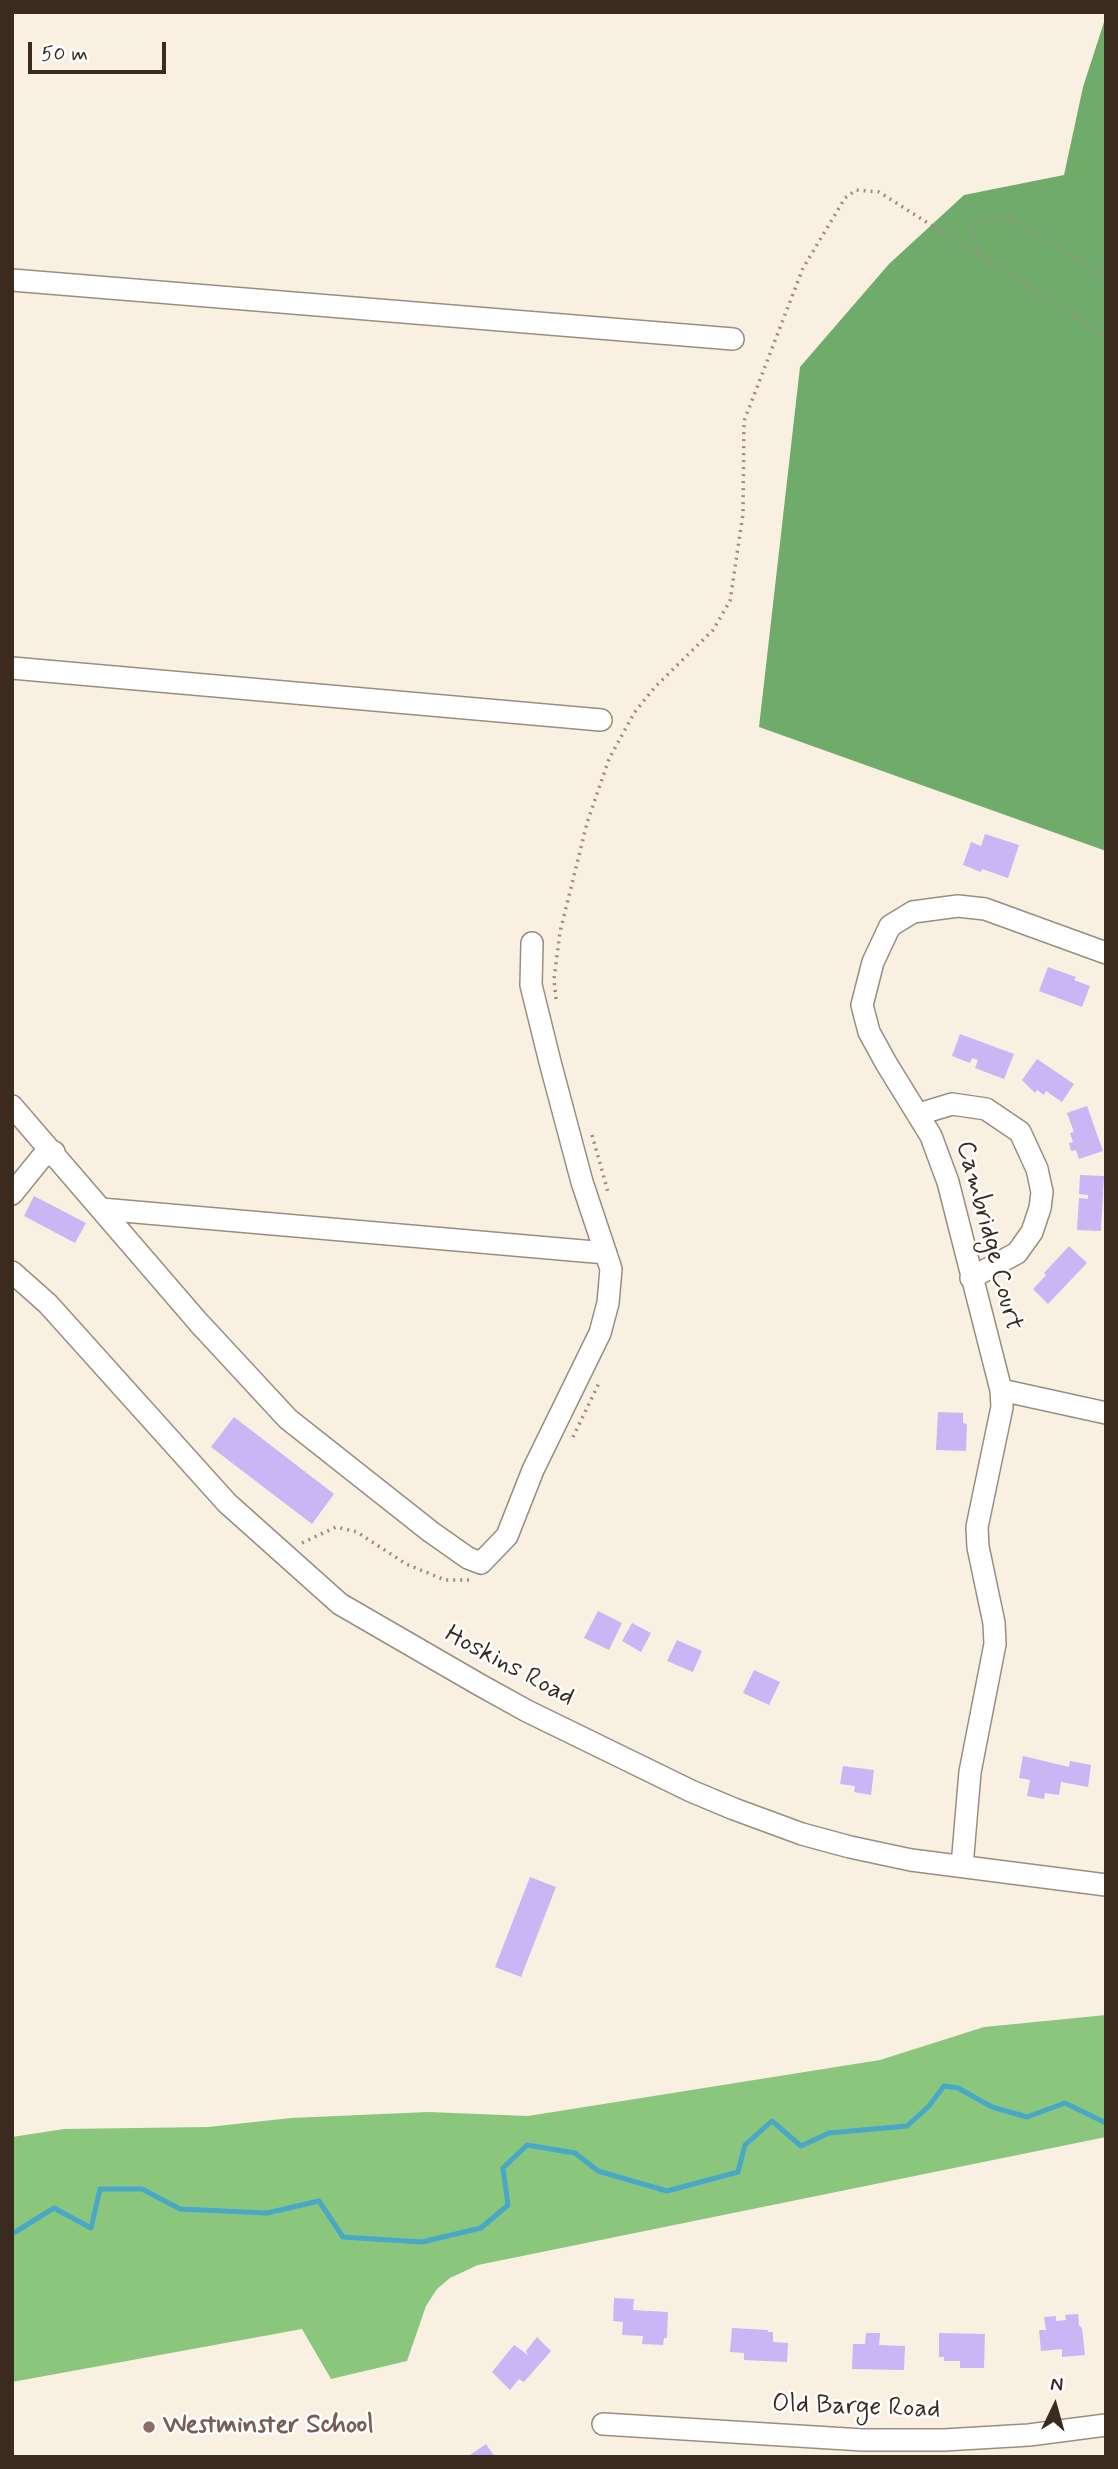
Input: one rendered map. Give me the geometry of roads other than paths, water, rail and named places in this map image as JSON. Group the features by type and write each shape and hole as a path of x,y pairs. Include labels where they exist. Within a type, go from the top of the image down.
{"street":[{"path":"12,280 733,339"},
{"path":"12,668 601,720"},
{"name":"Cambridge Court","path":"962,1866 970,1772 995,1644 994,1623 978,1547 977,1527 1002,1407 1001,1390 948,1182 931,1136 869,1031 862,1005 873,962 890,926 913,912 958,906 985,909 1106,953"},
{"path":"12,1106 199,1324 288,1419 431,1532 468,1558 481,1563 507,1536 533,1470 600,1333 608,1303 611,1269 582,1182 543,1037 531,985 532,943"},
{"path":"919,1115 952,1104 986,1109 1020,1132 1037,1169 1042,1192 1032,1232 1017,1253 971,1278"},
{"path":"12,1194 42,1157 54,1152"},
{"path":"101,1209 606,1253"},
{"name":"Hoskins Road","path":"12,1272 48,1304 227,1503 340,1604 527,1711 691,1791 779,1825 850,1847 911,1860 1106,1885"},
{"path":"1001,1390 1106,1413"},
{"name":"Old Barge Road","path":"603,2424 863,2440 1029,2435 1106,2425"}],"waterway":[{"path":"12,2234 54,2208 91,2228 100,2189 142,2189 180,2209 267,2213 319,2201 343,2237 422,2242 481,2228 508,2205 503,2168 527,2145 575,2153 598,2171 667,2191 738,2172 745,2145 772,2121 801,2146 829,2133 907,2126 929,2106 944,2086 958,2088 992,2107 1027,2117 1065,2103 1106,2123"}],"place":[{"name":"Westminster School","path":"149,2427"}]}
